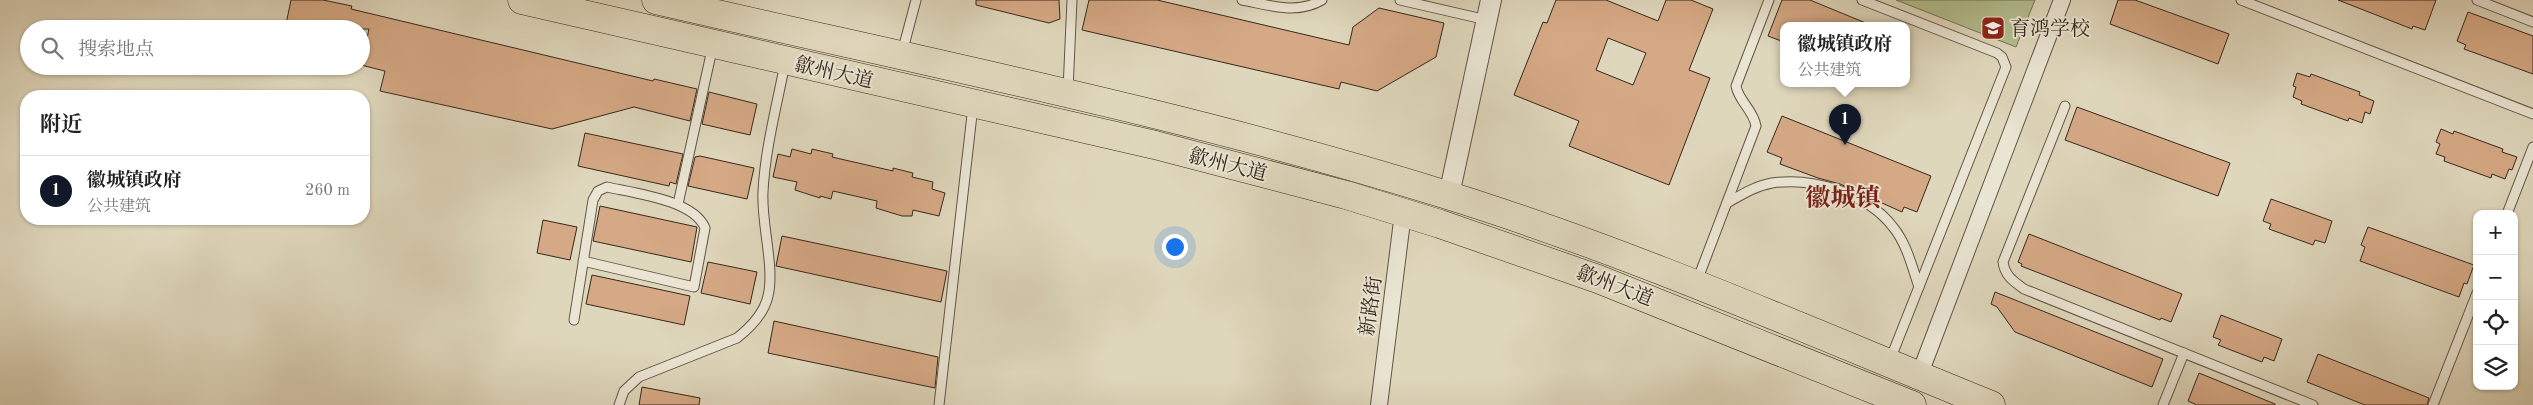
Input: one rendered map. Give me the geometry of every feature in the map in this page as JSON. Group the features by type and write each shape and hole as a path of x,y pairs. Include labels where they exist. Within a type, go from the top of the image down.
{"highway":[{"name":"歙州大道","path":"522,0 1251,169 1403,213 1598,278 1912,405"},
{"name":"歙州大道","path":"672,2 1258,140 1449,195 1608,250 1991,405"}],"street":[{"path":"1919,376 2062,0"},
{"path":"1449,195 1489,10"},
{"name":"新路街","path":"1379,405 1403,213"}],"lane":[{"path":"901,56 916,0"},
{"path":"1067,94 1072,0"},
{"path":"1242,0 1289,9 1308,7 1322,0"},
{"path":"1400,0 1489,10"},
{"path":"1695,284 1756,126 1752,111 1740,98 1736,86 1769,0"},
{"path":"1862,0 1997,53 2005,61 2006,67 1889,363"},
{"path":"2241,0 2533,114"},
{"path":"2477,0 2533,22"},
{"path":"678,204 713,44"},
{"path":"619,405 624,391 639,377 737,338 755,322 766,304 769,285 763,186 786,60"},
{"path":"939,405 973,104"},
{"path":"2064,106 2003,262 2004,271 2009,278 2024,289 2313,405"},
{"path":"2509,210 2533,147"},
{"path":"1726,204 1755,188 1771,184 1806,182 1842,192 1868,206 1892,226 1905,248 1919,287"},
{"path":"574,320 583,261 593,200 602,188 607,186 678,204 697,216 705,228 694,287 583,261"},
{"path":"2433,405 2474,300"},
{"path":"2163,405 2184,353"}],"green space":[{"name":"育鸿学校","path":"1896,0 2035,0 2016,47"}],"building":[{"path":"291,0 323,0 352,6 351,9 653,81 654,79 697,89 690,121 634,107 552,129 380,91 385,71 370,67 370,20 287,20"},
{"path":"976,0 1059,0 1060,19 1049,23 976,5"},
{"path":"1089,0 1157,0 1349,45 1353,27 1379,8 1444,23 1436,57 1377,91 1341,82 1339,89 1082,30"},
{"path":"1556,0 1606,0 1658,21 1666,0 1691,0 1713,9 1689,70 1710,78 1669,185 1569,146 1579,121 1514,95 1543,22 1547,23","holes":["1608,38 1646,53 1633,85 1596,70"]},
{"path":"1782,0 1810,0 1863,22 1780,22 1780,40 1768,36"},
{"path":"2118,0 2135,0 2229,34 2218,64 2110,24"},
{"path":"2338,0 2436,0 2425,30 2413,26 2412,29"},
{"path":"2468,12 2533,36 2533,74 2464,49 2466,45 2457,41"},
{"path":"2297,73 2310,77 2311,74 2360,92 2359,95 2374,101 2370,114 2365,112 2362,123 2349,118 2348,121 2301,104 2302,101 2293,97 2296,87 2293,86"},
{"path":"709,92 757,104 750,135 702,124"},
{"path":"2077,107 2230,163 2218,196 2065,140"},
{"path":"1782,116 1931,176 1917,212 1904,207 1902,212 1840,184 1780,164 1782,158 1767,152"},
{"path":"2441,129 2453,134 2454,131 2503,149 2502,152 2517,157 2512,170 2509,169 2505,179 2492,174 2491,178 2444,161 2445,157 2436,154 2440,144 2436,142"},
{"path":"585,133 683,154 676,184 670,182 669,186 578,166"},
{"path":"792,149 811,154 812,149 833,154 832,157 893,171 893,168 913,173 912,177 933,182 932,189 945,193 939,216 913,210 912,216 902,216 876,208 877,201 833,191 831,199 820,196 820,198 795,190 797,182 773,177 778,154 790,157"},
{"path":"700,156 754,168 747,199 688,186 695,157"},
{"path":"2271,199 2332,221 2325,243 2315,240 2313,245 2269,229 2271,224 2263,221"},
{"path":"600,206 697,227 691,262 593,241"},
{"path":"543,220 577,227 570,260 537,253"},
{"path":"2368,227 2473,265 2473,268 2467,284 2464,283 2459,297 2360,261 2365,247 2361,245"},
{"path":"2029,234 2182,294 2171,322 2161,318 2160,320 2021,266 2022,264 2018,262"},
{"path":"782,236 947,271 941,302 776,266"},
{"path":"708,262 757,272 750,304 701,293"},
{"path":"592,275 690,296 684,325 586,304"},
{"path":"1995,292 2163,359 2152,387 2015,332 1997,307 1991,304"},
{"path":"2221,315 2282,339 2274,361 2264,357 2262,362 2218,345 2221,340 2213,337"},
{"path":"774,321 938,357 935,388 768,353"},
{"path":"2318,354 2429,398 2427,405 2365,405 2307,382"},
{"path":"2199,373 2275,405 2197,405 2188,401"},
{"path":"642,387 700,398 699,405 639,405"}],"place":[{"name":"育鸿学校","path":"1993,28"},
{"name":"徽城镇政府","path":"1845,145"}],"district":[{"name":"徽城镇","path":"1843,197"}]}
